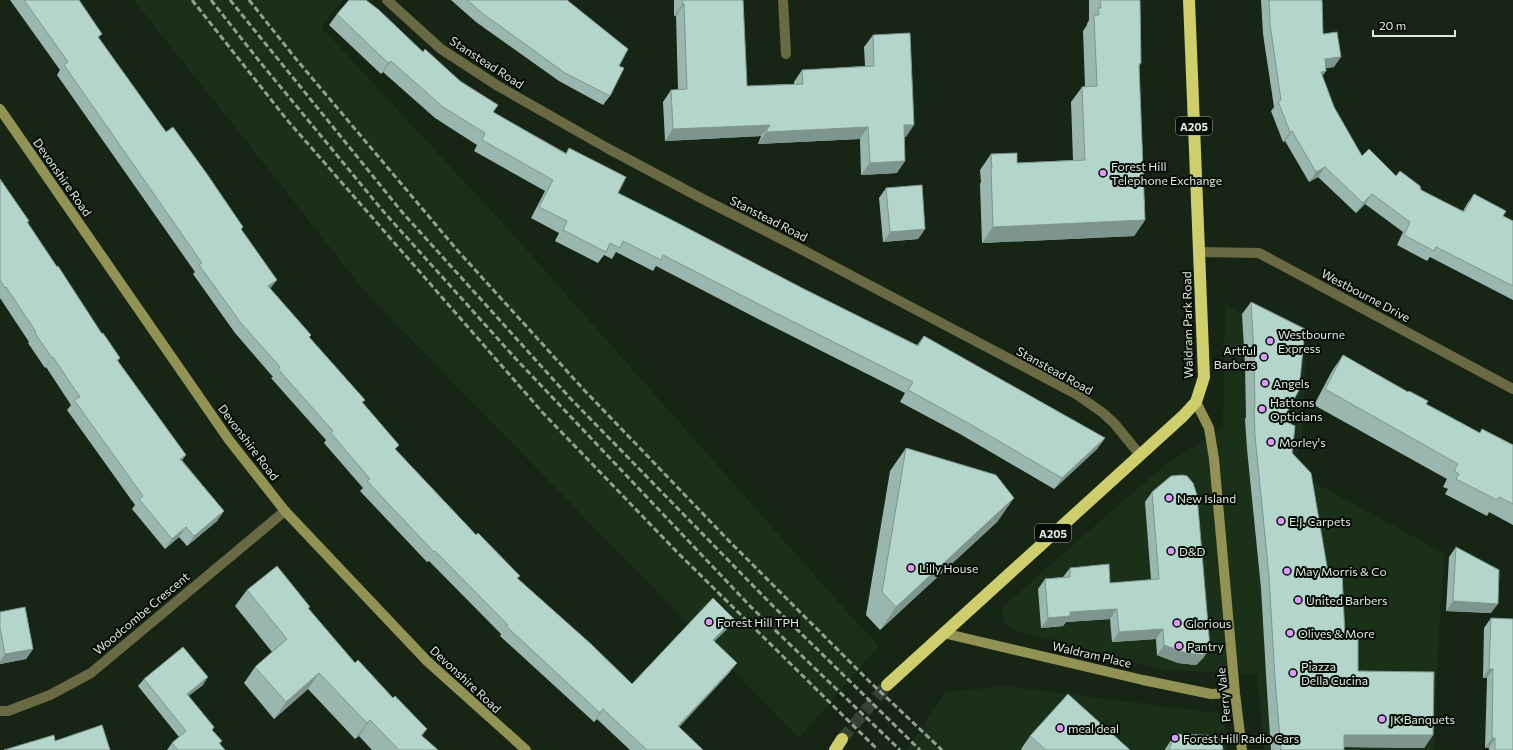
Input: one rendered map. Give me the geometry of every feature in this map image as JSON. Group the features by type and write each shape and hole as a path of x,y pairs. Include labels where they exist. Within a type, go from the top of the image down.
{"highway":[{"name":"Waldram Park Road","path":"943,634 1164,434 1196,402 1204,377 1189,0"},
{"name":"A205","path":"887,685 943,634"},
{"path":"835,750 842,739"}],"street":[{"name":"Stanstead Road","path":"387,0 441,48 498,86 607,148 1076,394 1103,413 1114,423 1140,455"},
{"path":"783,0 786,54"},
{"name":"Devonshire Road","path":"0,109 229,440 285,511 427,661 526,750"},
{"name":"Westbourne Drive","path":"1199,252 1259,253 1513,388"},
{"name":"Perry Vale","path":"1196,402 1209,428 1214,459 1235,693 1242,750"},
{"name":"Woodcombe Crescent","path":"0,711 8,711 50,694 91,673 285,511"},
{"name":"Waldram Place","path":"943,634 1210,694 1235,693"}],"shaded area":[{"path":"134,0 343,0 321,27 510,231 879,646 799,738 368,295"},
{"path":"1225,304 1306,345 1302,446 1288,468 1445,554 1439,626 1434,750 1264,750 1257,674 1161,670 1014,630 1007,626 1004,622 1002,615 1003,607 1165,465 1223,428"},
{"path":"1006,686 1224,714 1228,750 906,750 946,692"}],"building":[{"path":"24,0 79,0 102,34 98,37 166,132 173,127 243,227 241,229 277,280 268,286 311,335 309,337 365,400 362,402 399,445 395,449 476,535 478,533 520,576 517,578 591,644 632,684 713,598 734,619 713,640 737,663 678,726 703,750 647,750 603,709 600,713 506,626 508,625 435,551 434,552 367,481 370,479 331,433 333,431 278,369 280,367 241,323 199,265 202,263 64,65 68,62"},
{"path":"349,0 366,0 379,10 423,52 425,49 460,81 498,105 493,112 566,154 569,148 626,177 618,193 918,346 924,336 1105,438 1062,478 908,390 913,382 663,255 661,260 623,241 620,248 610,243 606,252 563,230 567,221 539,207 553,180 482,140 485,133 443,107 391,61 388,63 337,14"},
{"path":"467,0 567,0 628,49 619,66 624,68 610,96 565,73 482,13"},
{"path":"683,0 743,0 747,86 803,84 802,70 874,66 873,35 910,33 914,125 904,125 905,161 870,163 868,127 766,132 770,125 673,129 671,90 687,89"},
{"path":"1100,0 1140,0 1141,63 1139,64 1145,220 993,227 991,154 1017,153 1017,163 1085,160 1082,87 1097,86 1094,15 1099,15 1098,8 1101,8"},
{"path":"1269,0 1322,0 1323,34 1337,32 1341,57 1325,59 1326,71 1321,72 1334,107 1362,156 1369,149 1396,176 1400,171 1420,186 1421,190 1464,212 1474,194 1506,211 1503,216 1513,221 1513,286 1436,247 1434,251 1404,235 1410,222 1372,194 1363,203 1325,167 1316,172 1292,131 1290,132 1278,101 1281,100 1270,24"},
{"path":"0,179 29,221 27,222 57,267 58,266 102,334 103,333 120,358 117,360 186,455 180,459 224,511 194,536 186,527 172,539 139,499 143,496 74,400 80,397 0,280"},
{"path":"922,185 925,229 890,232 886,188"},
{"path":"1251,302 1305,329 1299,390 1283,420 1295,426 1292,453 1311,473 1328,572 1342,571 1345,638 1358,638 1358,671 1434,672 1433,735 1344,735 1344,750 1281,750 1269,576 1255,436 1254,353"},
{"path":"1343,355 1408,392 1409,391 1428,401 1426,404 1480,433 1482,429 1513,445 1513,504 1499,497 1497,500 1456,479 1459,474 1454,471 1458,464 1325,389"},
{"name":"Lilly House","path":"906,448 996,475 1014,498 896,607 882,592"},
{"path":"1171,476 1187,476 1193,483 1197,495 1210,648 1203,655 1186,653 1164,645 1163,629 1119,632 1117,609 1070,612 1070,616 1048,618 1045,579 1070,577 1070,568 1109,564 1110,583 1159,579 1152,492"},
{"path":"1456,547 1499,570 1498,604 1453,601"},
{"path":"277,566 310,607 308,608 355,663 358,660 393,698 395,696 427,729 421,735 438,750 399,750 370,720 367,723 319,673 286,702 255,667 287,639 247,590"},
{"path":"25,607 33,649 5,654 0,628 0,612"},
{"path":"1491,618 1513,619 1513,750 1495,750 1495,738 1492,738 1493,669 1489,669"},
{"path":"183,647 208,677 187,694 214,727 212,730 222,741 219,743 225,750 178,750 172,743 186,731 144,679"},
{"path":"1068,694 1130,750 1046,750 1030,736"},
{"path":"102,725 110,750 4,750 54,735 55,741"},
{"path":"1175,734 1221,736 1223,750 1169,750"}],"tunnel":[{"path":"842,739 887,685"}],"railway":[{"path":"192,0 288,121 543,413 677,552 878,750"},
{"path":"211,0 383,211 516,359 751,607 900,750"},
{"path":"230,0 402,212 570,398 770,603 920,750"},
{"path":"249,0 296,59 458,251 585,391 731,543 869,681 942,750"}],"place":[{"name":"Forest Hill Telephone Exchange","path":"1103,173"},
{"name":"Westbourne Express","path":"1270,341"},
{"name":"Artful Barbers","path":"1264,357"},
{"name":"Angels","path":"1265,383"},
{"name":"Hattons Opticians","path":"1262,409"},
{"name":"Morley's","path":"1271,442"},
{"name":"New Island","path":"1169,498"},
{"name":"E.J. Carpets","path":"1281,521"},
{"name":"D&D","path":"1171,551"},
{"name":"Lilly House","path":"911,568"},
{"name":"May Morris & Co","path":"1287,571"},
{"name":"United Barbers","path":"1298,600"},
{"name":"Forest Hill TPH","path":"709,622"},
{"name":"Glorious","path":"1177,623"},
{"name":"Olives & More","path":"1290,633"},
{"name":"Pantry","path":"1179,646"},
{"name":"Piazza Della Cucina","path":"1293,673"},
{"name":"JK Banquets","path":"1382,719"},
{"name":"meal deal","path":"1060,728"},
{"name":"Forest Hill Radio Cars","path":"1175,738"}]}
